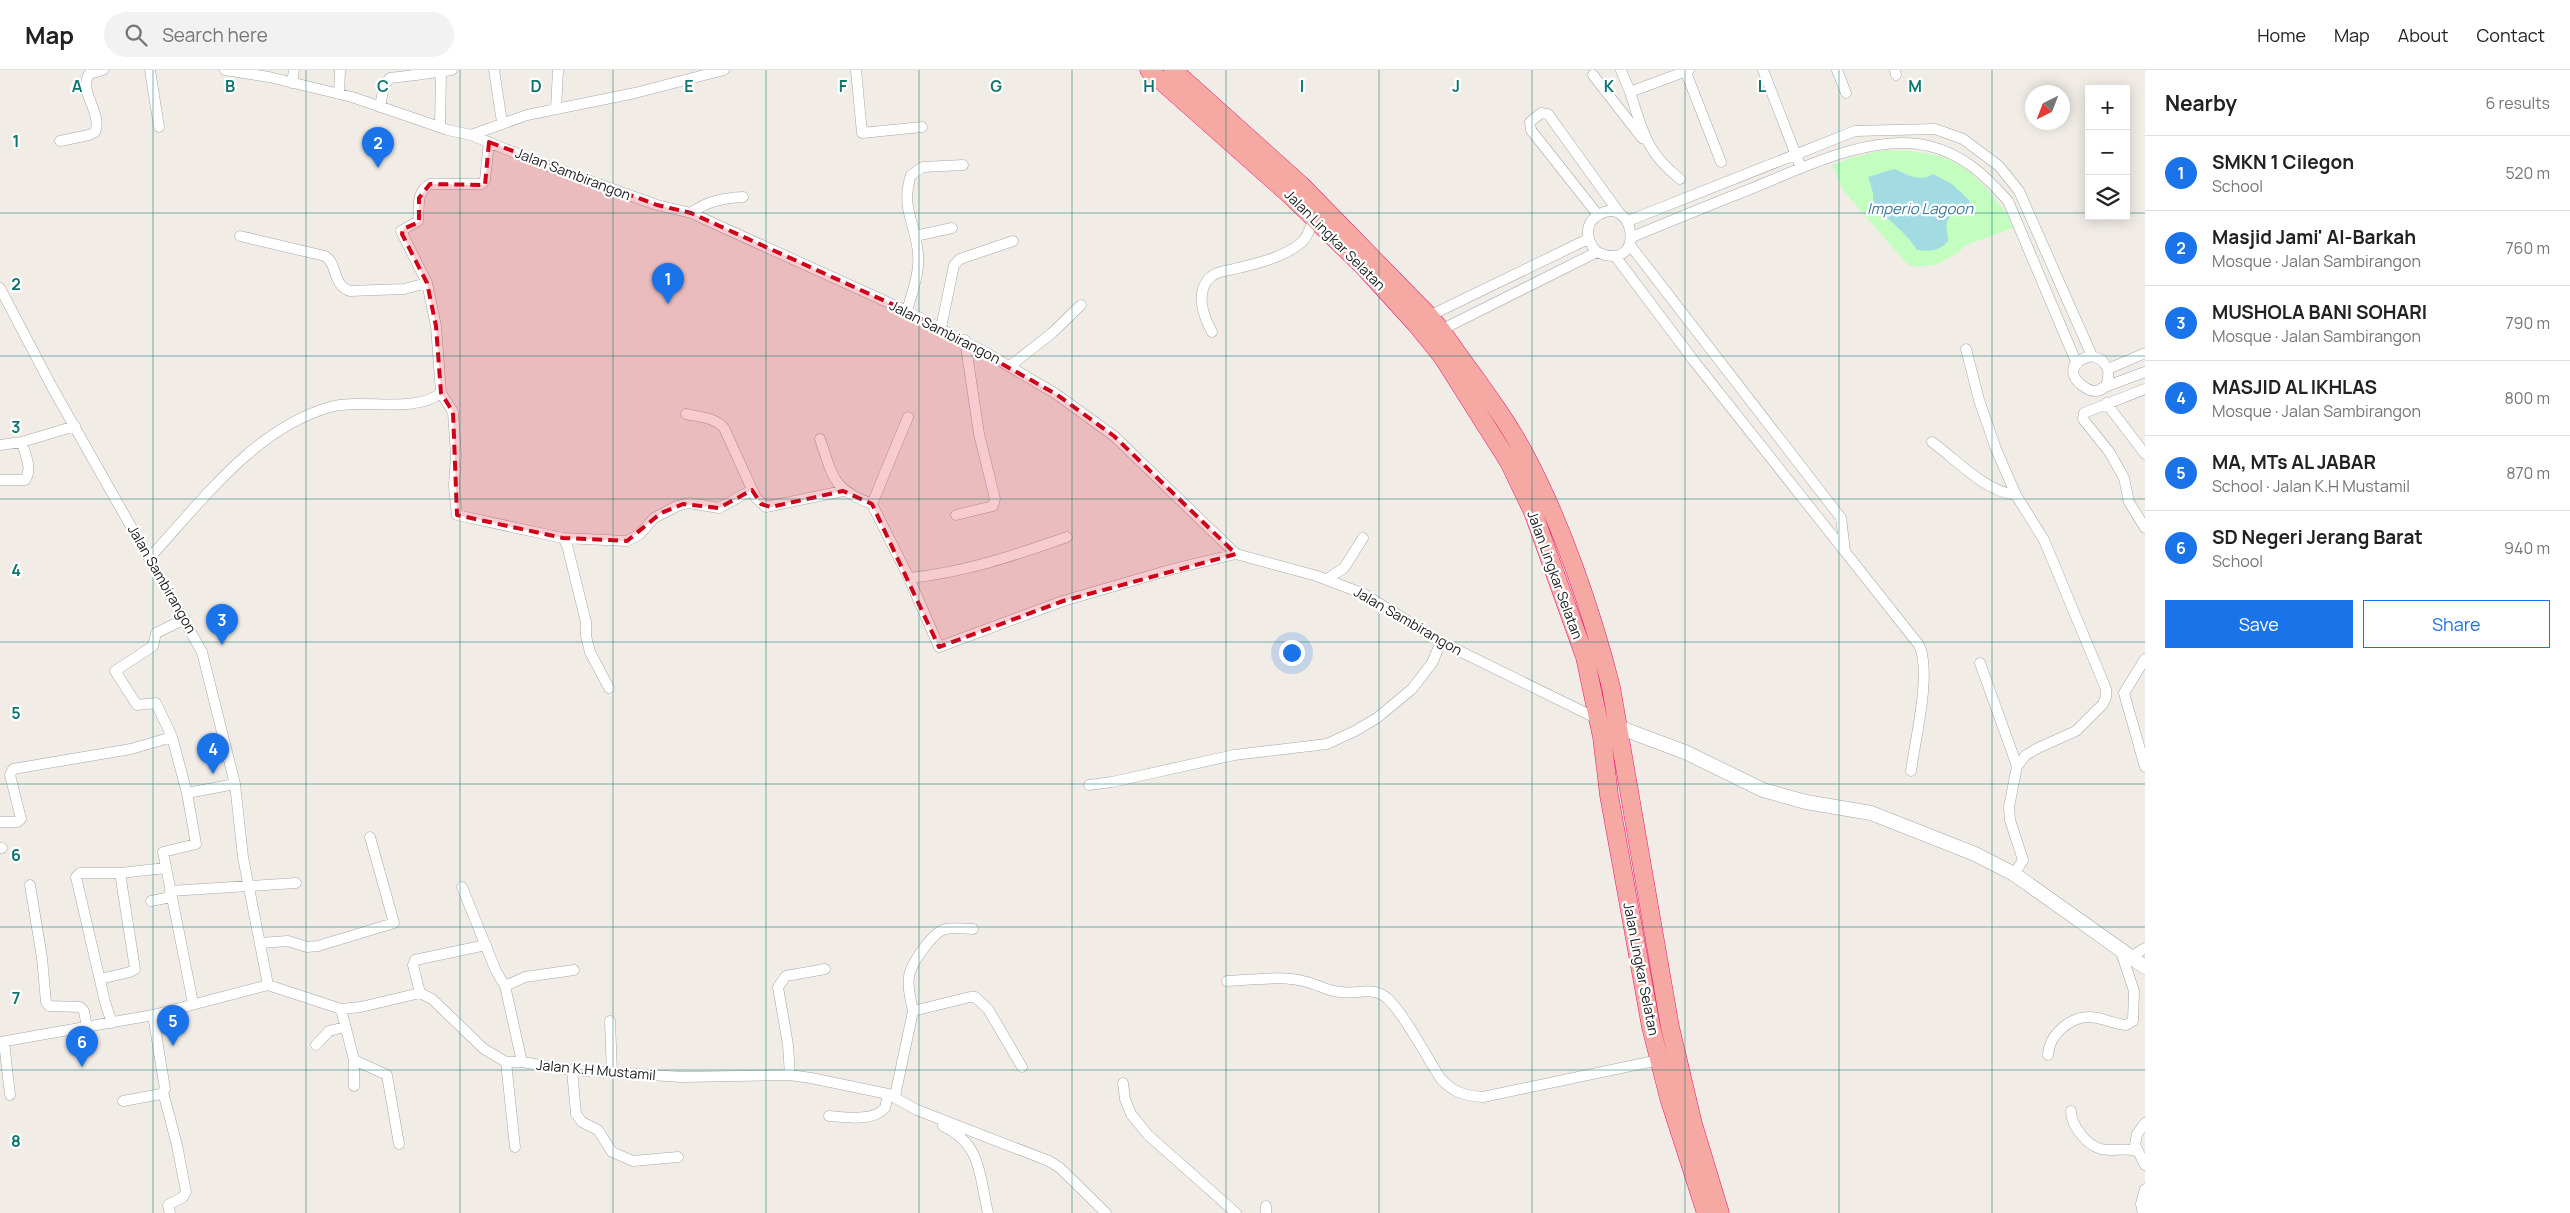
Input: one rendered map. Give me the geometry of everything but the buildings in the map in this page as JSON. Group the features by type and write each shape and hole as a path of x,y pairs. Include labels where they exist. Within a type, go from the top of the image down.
{"highway":[{"name":"Jalan Lingkar Selatan","path":"1149,70 1296,191 1314,218 1364,267 1416,324 1496,424 1524,453 1553,516 1599,642 1618,727 1670,1027 1693,1124 1720,1213"},
{"name":"Jalan Lingkar Selatan","path":"1174,70 1296,191 1429,316 1441,330 1496,424 1509,462 1532,512 1560,583 1585,657 1598,719 1651,1026 1669,1098 1706,1213"},
{"path":"1617,837 1637,835"}],"street":[{"path":"60,141 95,132 96,117 86,85 86,79 89,74 103,70"},
{"path":"150,70 158,127"},
{"name":"Jalan Sambirangon","path":"225,70 269,74 292,83 339,94 440,127 471,135 545,165 657,205 691,213 908,311 965,340 1010,366 1056,394 1114,436 1236,554 1327,579 1364,594 1441,642 1598,719"},
{"path":"292,83 294,70"},
{"path":"339,94 340,70"},
{"path":"380,107 384,84 390,78 416,72 441,73 452,70"},
{"path":"494,70 502,122"},
{"path":"556,109 558,70"},
{"path":"471,135 502,122 635,93 724,70"},
{"path":"856,70 862,133 922,127"},
{"path":"1621,70 1646,143"},
{"path":"1630,92 1687,70 1721,162"},
{"path":"1763,70 1801,168"},
{"path":"1837,70 1846,93"},
{"path":"440,127 441,73"},
{"path":"1594,76 1663,166 1680,179"},
{"path":"1598,215 1531,130 1530,122 1542,113 1548,114 1624,218 1631,241 1841,518 1845,551"},
{"path":"2077,364 2008,201 1990,180 1956,155 1928,146 1900,143 1855,149 1801,168 1631,241 1624,252 1615,256 1605,256 1597,252 1588,239 1591,221 1598,215 1609,212 1624,218 1855,131 1929,128 1963,139 1999,166 2019,191 2092,356"},
{"path":"1956,155 1963,139"},
{"path":"489,142 485,180 482,184 430,184 422,189 419,198 418,221 401,231 427,283 436,326 441,393 453,412 456,455 454,486 458,515 563,538 627,541 640,534 654,518 677,506 689,503 719,508 752,490"},
{"path":"908,311 918,267 915,236 906,202 910,175 923,167 963,165"},
{"path":"691,213 700,206 720,199 743,197"},
{"path":"1212,332 1204,319 1202,288 1206,282 1217,273 1258,262 1293,248 1304,241 1314,218"},
{"path":"2022,231 2036,226"},
{"path":"915,236 952,228"},
{"path":"240,236 325,256 330,260 337,280 350,291 404,289 427,283"},
{"path":"1429,316 1588,239"},
{"path":"941,328 954,265 960,259 1013,241"},
{"path":"1441,330 1597,252"},
{"path":"1615,256 1694,361 1922,651 1924,677 1911,771"},
{"name":"Jalan Sambirangon","path":"0,288 202,652 235,784 249,887 268,985"},
{"path":"1467,297 1475,313"},
{"path":"1010,366 1052,333 1081,305"},
{"path":"956,515 992,506 995,499 979,434 965,340"},
{"path":"1966,349 1979,400 1996,449 2016,495 2044,540 2106,689 2106,697 2103,704 2076,731 2026,755 2017,766 2009,807 2010,820 2022,860 2014,874"},
{"path":"2108,368 2145,353"},
{"path":"2102,388 2107,383 2108,368 2102,360 2092,356 2084,358 2077,364 2074,373 2076,382 2083,389 2093,391 2102,388 2145,372"},
{"path":"2145,389 2084,413 2083,419 2110,453 2124,478 2129,502 2145,528"},
{"path":"149,558 220,481 278,432 329,408 349,404 425,403 441,393"},
{"path":"2106,403 2145,454"},
{"path":"686,414 709,418 724,428 752,490 761,504 771,507 843,490"},
{"path":"872,504 908,418"},
{"path":"0,445 22,442 75,426"},
{"path":"820,439 830,469 843,490 872,504 909,578 939,647 1063,601 1173,569 1236,554"},
{"path":"0,480 18,482 25,480 28,476 30,469 22,442"},
{"path":"1932,442 1992,488 2016,495"},
{"path":"909,578 949,574 992,564 1067,537"},
{"path":"563,538 567,545 580,595 590,652 609,688"},
{"path":"1327,579 1349,563 1363,538"},
{"path":"185,619 156,633 154,646 115,671 123,686 138,706 156,703 172,737 187,793 196,844 164,851 170,894 193,1003"},
{"path":"1089,785 1112,782 1234,755 1327,744 1355,731 1376,718 1412,689 1432,663 1441,642"},
{"path":"2145,659 2124,693 2145,767"},
{"path":"1980,663 2017,766"},
{"path":"1618,727 1685,752 1763,790 1806,802 1871,813 1975,854 2014,874 2125,955 2145,967"},
{"path":"0,822 17,822 21,819 10,775 13,769 131,749 172,737"},
{"path":"187,793 235,784"},
{"path":"260,943 288,940 307,947 318,946 394,922 370,837"},
{"path":"112,1023 77,875 80,873 120,873 166,868"},
{"path":"100,978 130,972 134,969 120,873"},
{"path":"151,901 170,894 296,883"},
{"path":"30,884 42,958 46,1002 50,1006 80,1007 84,1011 87,1028"},
{"path":"462,887 496,971 506,986 522,1062"},
{"path":"829,1116 850,1118 874,1115 885,1108 892,1095 913,1011 908,976 911,967 940,930 973,929"},
{"path":"420,993 413,965 415,960 486,945"},
{"path":"2125,955 2145,948"},
{"path":"2048,1055 2051,1040 2070,1022 2090,1017 2126,1025 2133,1021 2134,991 2125,955"},
{"path":"790,1075 788,1045 778,988 786,976 825,969"},
{"path":"506,986 526,977 574,970"},
{"path":"1227,981 1285,978 1307,982 1343,993 1369,990 1379,993 1388,999 1441,1079 1450,1088 1472,1096 1483,1098 1659,1060"},
{"path":"10,1095 2,1042 153,1016 193,1003 268,985 341,1010 420,993 432,999 484,1049 506,1062 516,1147"},
{"path":"913,1011 975,997 988,1008 1022,1067"},
{"path":"341,1010 354,1060 354,1086"},
{"path":"153,1016 163,1092 177,1144 186,1192 183,1197 168,1205 170,1213"},
{"path":"610,1021 612,1073"},
{"path":"316,1045 329,1031 345,1026"},
{"path":"354,1060 388,1075 399,1144"},
{"name":"Jalan K.H Mustamil","path":"506,1062 522,1062 572,1070 682,1077 790,1075 892,1095 908,1106 1049,1160 1060,1168 1106,1213"},
{"path":"572,1070 576,1114 582,1122 598,1130 612,1152 633,1161 678,1157"},
{"path":"1122,1083 1125,1099 1131,1114 1148,1135 1236,1213"},
{"path":"123,1101 161,1094 163,1092"},
{"path":"908,1106 916,1115 953,1131 972,1148 988,1213"},
{"path":"2071,1111 2071,1120 2074,1126 2094,1146 2103,1150 2120,1147 2136,1150"},
{"path":"2145,1123 2136,1138 2136,1150 2145,1165"},
{"path":"2143,1213 2141,1204 2145,1189"}],"highlighted area":[{"path":"489,142 657,205 691,213 907,311 1056,394 1114,436 1236,554 1063,601 939,647 872,504 843,491 771,507 761,504 752,490 719,508 683,504 661,513 627,541 563,538 457,515 453,412 441,393 436,326 427,283 402,234 403,229 419,222 419,198 430,184 485,185"}],"green space":[{"path":"1886,150 1932,154 1957,164 1981,182 2015,227 1964,246 1958,253 1936,265 1916,267 1908,265 1843,190 1832,165 1853,157"}],"water":[{"name":"Imperio Lagoon","path":"1894,169 1918,178 1928,177 1933,174 1952,184 1970,201 1967,207 1948,220 1946,225 1948,241 1938,249 1930,251 1917,250 1897,227 1873,207 1873,193 1868,177"}],"place":[{"name":"Masjid Jami' Al-Barkah","path":"378,168"},
{"name":"SMKN 1 Cilegon","path":"668,304"},
{"name":"MUSHOLA BANI SOHARI","path":"222,645"},
{"name":"MASJID AL IKHLAS","path":"213,774"},
{"name":"MA, MTs AL JABAR","path":"173,1046"},
{"name":"SD Negeri Jerang Barat","path":"82,1067"}]}
